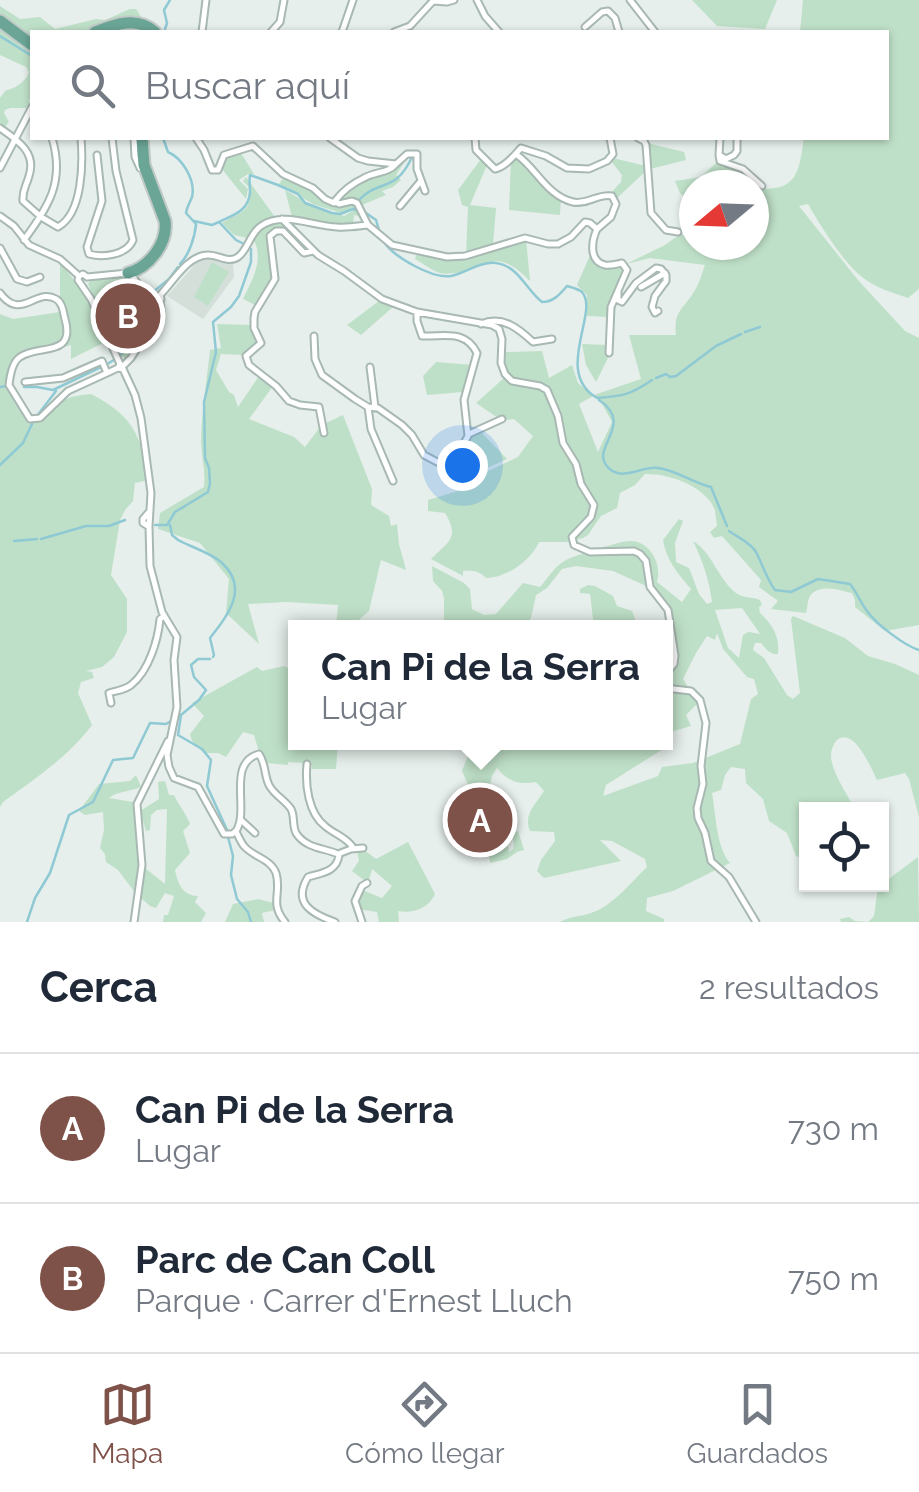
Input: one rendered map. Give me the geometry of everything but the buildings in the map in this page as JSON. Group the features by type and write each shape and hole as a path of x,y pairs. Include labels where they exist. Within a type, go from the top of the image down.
{"main road":[{"path":"0,21 30,44"},
{"path":"101,30 132,23 152,30"},
{"path":"131,273 153,256 166,230 139,140"}],"street":[{"path":"202,30 206,0"},
{"path":"273,30 280,22 284,0"},
{"path":"343,30 353,0"},
{"path":"399,30 410,26 433,2 454,0"},
{"path":"477,0 496,30"},
{"path":"630,0 653,30"},
{"path":"584,28 602,12 610,11 618,30"},
{"path":"0,168 30,111"},
{"path":"0,128 26,149 31,163 22,198 58,227 68,219 80,183 80,140"},
{"path":"24,240 52,197 57,174 52,140"},
{"path":"97,156 102,202 87,244 92,255 124,251 134,240 112,140"},
{"path":"197,140 212,170 218,170 224,154 252,146 283,174 325,200 356,203 368,225 395,246 448,257 465,256 526,238 558,244 586,222 597,229"},
{"path":"333,140 358,158 396,164"},
{"path":"475,140 476,150 493,168 502,167 522,148 567,168 589,169 613,154 610,140"},
{"path":"642,140 651,213 666,230 678,232"},
{"path":"720,140 720,161 744,170"},
{"path":"719,155 733,157 737,140"},
{"path":"337,200 365,177 389,171 407,154 417,154 424,191"},
{"path":"517,154 544,184 568,200 584,202 611,195 615,201 612,214 597,229 592,245 598,260 605,265 622,264 626,268 627,274 609,314 610,353"},
{"path":"400,206 420,182"},
{"path":"0,216 24,240 60,259 82,279 133,388 151,488 150,562 164,616 177,637 175,719 167,755 172,775 196,786 224,834 232,834 241,820 242,773 250,758 260,754 268,783 292,811 298,835 315,848 338,854"},
{"path":"0,293 16,305 42,297 61,303 68,330 61,344 23,355 14,364 8,385 27,415 38,419 68,391 121,367 131,358 160,313 159,297 190,262 208,255 235,258 260,226 287,217 302,223 338,227 368,225"},
{"path":"282,219 312,251 344,270 372,294 417,312 494,326 500,331 505,374 512,382 544,387 556,410 562,441 594,505 591,517 572,537 574,546 590,552 640,554 646,561 649,586 666,607 669,620"},
{"path":"312,251 304,253 283,231 270,236 275,279 254,314 260,345 246,356 249,365 289,401 319,407 324,433"},
{"path":"0,248 19,280 40,278"},
{"path":"618,289 621,302 638,282 656,268 661,269 666,281 650,306 655,313 658,310"},
{"path":"82,279 131,273 146,294 159,297"},
{"path":"417,312 422,336 458,336 475,348 477,358 464,402 469,434"},
{"path":"481,324 489,320 504,322 519,328 534,342 552,339"},
{"path":"314,336 320,372 408,430 422,453 436,463 452,461 469,434 502,418"},
{"path":"24,382 63,378 102,361 107,373"},
{"path":"370,366 370,428 393,481"},
{"path":"110,703 109,694 132,685 144,669 155,644 160,618 164,616"},
{"path":"673,636 673,663"},
{"path":"673,688 688,689 702,704 707,734 698,816 711,861 728,877 756,922"},
{"path":"134,922 142,865 137,804 171,734"},
{"path":"306,764 307,790 320,820 349,842 351,849"},
{"path":"241,820 255,833"},
{"path":"236,832 246,848 274,868 276,906 286,922"},
{"path":"338,854 363,848"},
{"path":"335,922 312,912 302,892 306,878 328,872 338,862 338,854"},
{"path":"362,922 356,901 367,883"}],"shaded area":[{"path":"206,258 233,263 234,277 203,319 167,296 198,261"}],"green space":[{"path":"692,0 777,0 765,29 717,26"},
{"path":"803,0 919,0 919,289 908,298 867,281 840,253 808,204 799,206 858,280 905,331 919,338 919,625 885,631 855,607 852,593 830,588 810,596 806,613 771,609 778,601 759,587 761,580 722,536 714,538 710,532 717,526 715,510 704,494 675,479 654,474 645,474 620,493 617,508 601,516 588,535 567,542 539,542 524,562 502,575 486,578 478,572 463,571 463,576 431,559 450,539 452,528 445,513 428,511 428,500 458,491 475,477 518,457 533,436 514,419 498,418 476,403 504,378 540,389 556,415 543,384 507,373 504,352 542,351 549,378 572,365 578,383 593,396 579,404 598,452 612,422 594,395 641,379 629,335 676,335 678,315 697,287 705,265 650,258 626,264 679,235 679,260 769,260 769,189 790,181 797,171 804,140 889,140 889,30 800,30"},
{"path":"0,6 20,19 40,17 55,29 105,20 136,9 150,30 30,30 30,104 5,110 9,122 4,128 0,126 0,98 29,72 0,55"},
{"path":"647,143 684,152 686,160 650,169"},
{"path":"239,150 254,174 239,180 248,189 246,199 221,168 224,157"},
{"path":"409,155 396,175 401,180 382,191 386,195 362,205 338,201 367,178 392,172"},
{"path":"516,157 544,186 561,197 560,215 509,210 511,160"},
{"path":"481,159 487,165 470,205 496,208 493,245 466,254 468,207 462,205 458,190"},
{"path":"610,160 646,166 647,170 616,199 611,193 622,175"},
{"path":"718,161 738,170 708,170"},
{"path":"246,177 275,217 260,224 248,238 234,235 222,223 249,203 250,188 243,181"},
{"path":"284,177 331,204 352,203 360,210 352,208 344,214 313,204 279,184"},
{"path":"285,190 315,207 344,216 354,210 362,217 354,215 353,224 338,226 292,217"},
{"path":"281,222 308,250 284,229 269,235 273,281 257,306 243,299 257,262 253,239 262,228"},
{"path":"526,239 530,281 500,261 443,273 415,259 417,253 445,260 462,258"},
{"path":"591,253 598,263 621,265 625,269 608,317 587,316 587,295 577,285"},
{"path":"212,262 229,272 208,306 194,297"},
{"path":"60,265 83,291 105,342 71,359 71,345 23,357 13,372 15,397 27,421 35,422 70,398 91,394 105,402 133,428 148,480 135,483 133,501 120,520 111,575 127,599 127,632 114,657 102,667 86,671 92,672 94,678 81,682 78,693 92,725 62,757 0,807 0,314 13,319 60,312"},
{"path":"126,277 140,295 155,301 159,308 125,361 88,284 92,279"},
{"path":"379,301 393,307 361,335 347,325"},
{"path":"217,324 252,325 259,342 244,355 221,354 216,370 238,407 259,376 273,386 249,419 294,437 305,447 320,427 326,435 324,424 343,415 372,489 371,505 389,516 391,526 397,524 406,570 381,560 369,611 359,620 337,620 338,605 248,604 259,644 226,613 229,579 200,543 158,529 160,513 204,487 201,439 210,350 221,348"},
{"path":"582,344 607,345 609,356 596,382 586,365"},
{"path":"436,362 473,365 463,392 427,395 423,376"},
{"path":"480,431 507,459 472,475 457,459 469,438"},
{"path":"679,519 683,521 675,543 676,562 689,568 699,594 707,604 712,602 703,563 693,541 736,593 760,600 760,613 776,636 778,654 770,653 761,643 755,643 753,650 764,658 793,699 800,693 793,616 845,638 868,656 919,675 919,817 905,773 877,780 856,743 843,737 831,753 836,774 851,802 799,802 799,857 787,833 769,821 763,799 746,783 745,769 731,767 721,790 712,793 719,839 730,863 673,891 647,898 646,911 664,922 560,922 607,905 647,867 645,859 612,841 600,840 621,861 544,878 537,871 555,841 554,832 530,831 528,820 544,791 536,782 518,783 497,768 485,807 477,805 462,771 470,750 661,750 606,785 603,796 658,776 662,767 693,763 740,744 751,699 758,694 754,679 747,677 723,649 717,633 715,640 707,636 683,679 698,703 686,715 691,726 673,731 673,620 666,620 665,607 644,585 613,571 576,566 562,569 536,595 530,620 444,620 444,598 433,581 432,566 464,583 470,589 472,609 484,615 496,614 523,583 540,587 568,559 631,541 650,550 657,562 657,582 682,602 691,589 670,560 663,540","holes":["742,608 760,634 743,635 739,658 728,648 715,610"]},
{"path":"595,586 613,596 617,606 632,611 635,620 593,620 590,594 580,593 580,589"},
{"path":"257,667 262,671 288,668 288,750 337,750 336,769 312,769 311,761 267,763 254,735 243,732 226,757 204,753 192,741 190,734 204,716 192,703"},
{"path":"136,775 141,787 109,798 133,802 139,846 136,894 118,870 106,862 100,848 103,812 85,815 79,811 99,784 130,781"},
{"path":"165,781 169,795 174,795 190,824 183,831 190,853 175,870 182,888 198,896 195,902 206,913 201,922 163,922 174,896 165,893 156,908 140,897 145,868 165,884 167,809 151,815 150,830 146,831 140,811 159,799 158,782"},
{"path":"518,831 524,850 490,863 481,844 498,832 509,852 514,843 511,834"},
{"path":"408,842 435,894 420,909 398,911 399,922 379,922 377,912 358,909 358,898 362,890 382,898 392,886 372,869 365,881 352,871 359,861 357,850 363,849 376,859"},
{"path":"918,857 919,922 868,922 874,916 877,892 889,892 889,879"},
{"path":"258,899 274,903 275,910 262,913 264,922 225,922 233,904"}],"waterway":[{"path":"165,30 164,10 170,0"},
{"path":"0,36 30,55"},
{"path":"164,140 168,152 183,164 192,184 186,213 196,224 189,251 180,264"},
{"path":"358,201 393,181 412,157"},
{"path":"219,222 247,204 250,175 332,213 359,211"},
{"path":"366,213 376,220 379,230"},
{"path":"194,221 212,225 219,222 244,244"},
{"path":"384,242 414,266 443,276 485,264 504,265 542,302 553,299 567,286 579,290 586,301 578,358 584,387 597,398 632,392 652,380"},
{"path":"155,525 167,525 175,512 208,492 204,402 216,352 213,322 239,296 251,262 248,247"},
{"path":"153,292 178,267"},
{"path":"121,355 136,329 152,312 154,301"},
{"path":"745,332 760,327"},
{"path":"656,378 676,376 716,346 741,334"},
{"path":"107,364 114,360"},
{"path":"24,387 53,390 101,367"},
{"path":"0,387 6,386"},
{"path":"37,416 56,391"},
{"path":"599,400 614,419 603,454 611,470 622,474 658,468 711,487 727,526"},
{"path":"0,465 23,443 32,424"},
{"path":"41,539 125,520"},
{"path":"170,525 178,540 221,562 234,582 233,601 210,638 213,657"},
{"path":"729,531 753,548 775,590 791,592 818,579 850,584 877,622 919,650"},
{"path":"14,541 37,539"},
{"path":"210,659 198,659 191,665 194,677 206,690 181,715 178,735 202,749 211,760 207,786 227,830"},
{"path":"27,922 50,873 69,815 93,802 113,760 133,758 150,723 166,724 181,715"},
{"path":"228,837 237,899 251,922"}],"place":[{"name":"Parc de Can Coll","path":"128,316"},
{"name":"Can Pi de la Serra","path":"480,820"}]}
